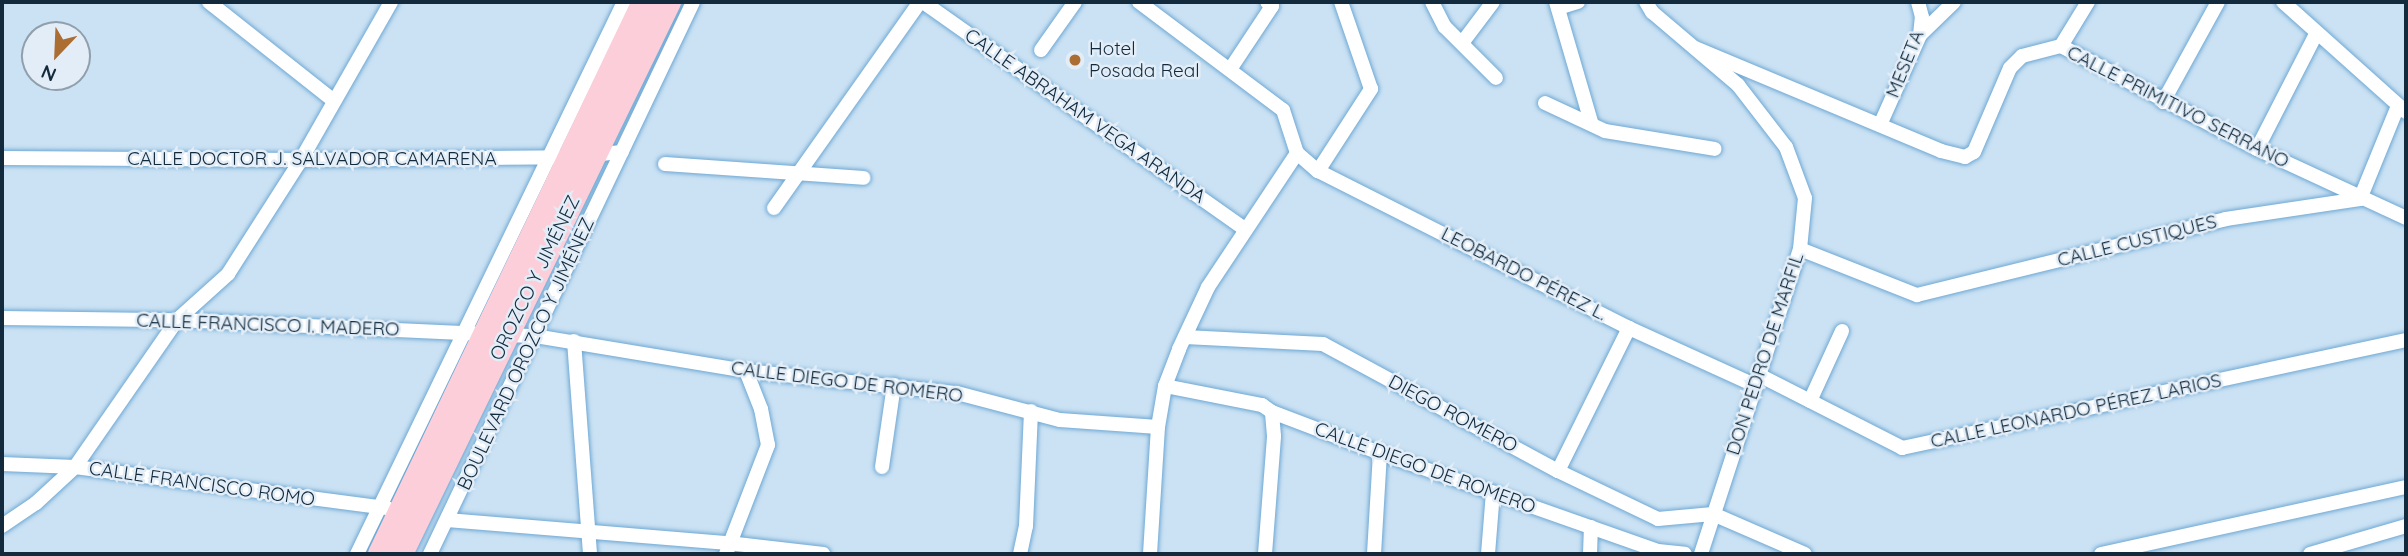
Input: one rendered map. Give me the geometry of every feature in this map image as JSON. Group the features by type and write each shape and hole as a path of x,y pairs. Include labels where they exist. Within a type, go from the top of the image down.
{"highway":[{"name":"OROZCO Y JIMÉNEZ","path":"584,156 644,2"},
{"name":"OROZCO Y JIMÉNEZ","path":"401,554 498,333 584,156 669,2"},
{"name":"OROZCO Y JIMÉNEZ","path":"380,554 391,508 498,333"}],"street":[{"path":"209,2 334,101"},
{"path":"2,526 36,503 75,467 177,320 228,274 301,160 391,2"},
{"name":"OROZCO Y JIMÉNEZ","path":"357,554 391,508 462,332 624,2"},
{"name":"BOULEVARD OROZCO Y JIMÉNEZ","path":"430,554 693,2"},
{"path":"774,208 922,2"},
{"name":"CALLE ABRAHAM VEGA ARANDA","path":"922,2 1246,230"},
{"path":"1041,50 1075,2"},
{"path":"1139,2 1231,68 1283,110 1297,153 1208,286 1166,386 1158,427 1150,554"},
{"path":"1231,68 1272,6 1267,2"},
{"path":"1318,171 1371,89 1341,2"},
{"path":"1432,2 1445,27 1496,78"},
{"path":"1462,43 1493,2"},
{"path":"1578,2 1557,5 1591,122"},
{"name":"DON PEDRO DE MARFIL","path":"1646,2 1651,12 1738,85 1786,147 1805,198 1800,248 1701,554"},
{"name":"MESETA","path":"1880,125 1920,35 1922,17 1918,2"},
{"path":"1920,35 1954,2"},
{"path":"2062,46 2088,2"},
{"path":"2163,102 2218,2"},
{"path":"2283,2 2402,109 2360,199"},
{"path":"2257,149 2316,34"},
{"name":"CALLE PRIMITIVO SERRANO","path":"1695,48 1941,151 1965,157 1974,152 2010,68 2022,56 2062,46 2163,102 2360,199 2406,218"},
{"path":"1545,103 1591,122 1605,131 1715,149"},
{"name":"CALLE DOCTOR J. SALVADOR CAMARENA","path":"2,158 547,160 622,152"},
{"name":"LEOBARDO PÉREZ L.","path":"1297,153 1318,171 1629,328 1758,381"},
{"path":"665,164 864,178"},
{"name":"CALLE CUSTIQUES","path":"1800,248 1917,295 2226,219 2360,199"},
{"name":"CALLE FRANCISCO I. MADERO","path":"2,318 177,320 535,335"},
{"path":"1558,471 1629,328"},
{"path":"1810,401 1842,331"},
{"name":"CALLE DIEGO DE ROMERO","path":"535,335 746,371 957,393 1060,420 1158,427"},
{"name":"DIEGO ROMERO","path":"1185,337 1323,344 1558,471 1658,519 1713,514"},
{"name":"CALLE LEONARDO PÉREZ LARIOS","path":"1758,381 1810,401 1902,448 2406,340"},
{"path":"574,341 590,554"},
{"path":"727,549 768,445 761,410 746,371"},
{"path":"882,467 894,385"},
{"name":"CALLE DIEGO DE ROMERO","path":"1166,386 1262,405 1272,412 1380,453 1658,551 1685,554"},
{"path":"1020,554 1026,526 1031,411"},
{"path":"1265,554 1274,436 1272,412"},
{"path":"1374,554 1380,453"},
{"name":"CALLE FRANCISCO ROMO","path":"2,464 75,467 391,508"},
{"path":"2101,554 2406,487"},
{"path":"1488,554 1493,492"},
{"path":"1713,514 1805,554"},
{"path":"447,520 590,532 727,549 823,554"},
{"path":"2311,554 2406,526"},
{"path":"1590,554 1591,527"}],"place":[{"name":"Hotel Posada Real","path":"1075,60"}]}
